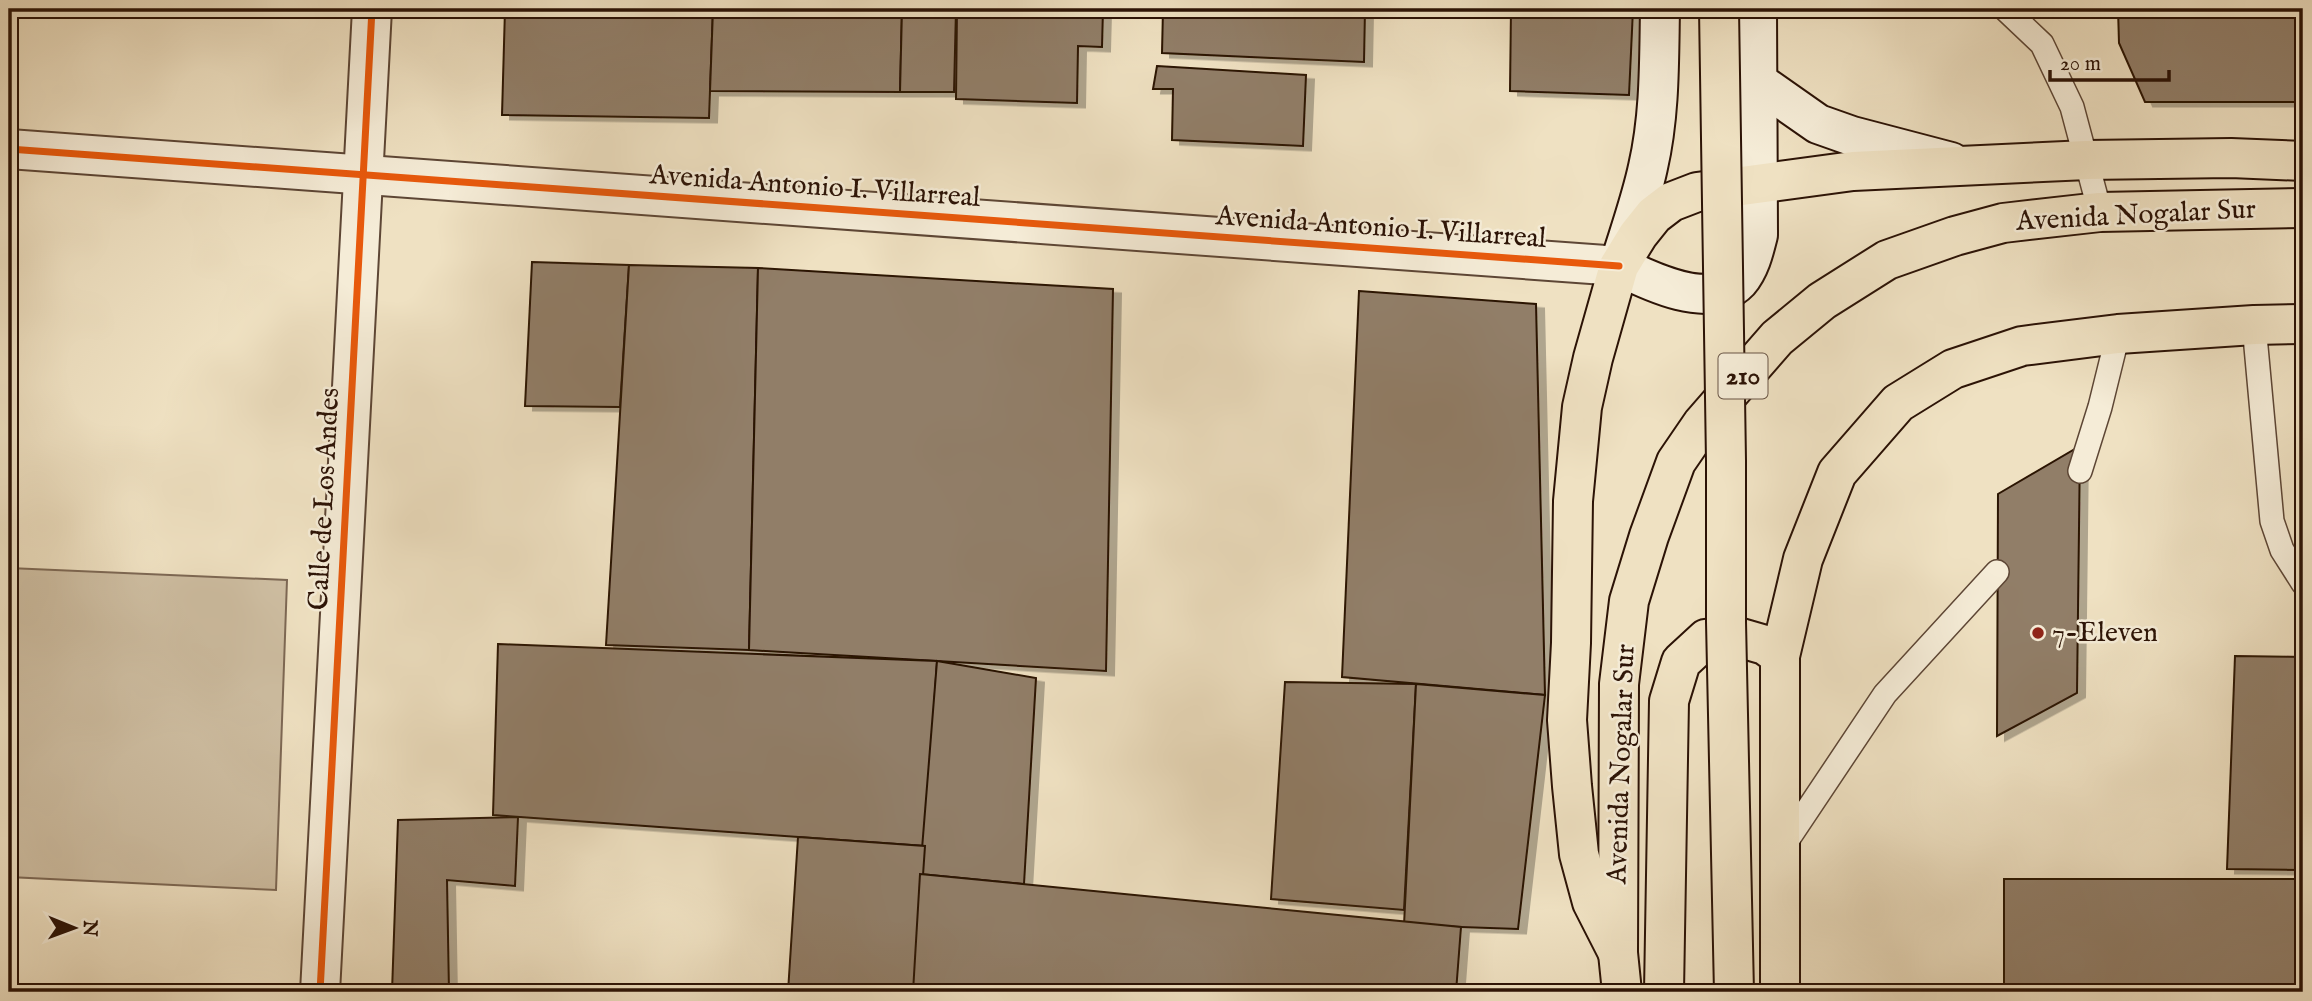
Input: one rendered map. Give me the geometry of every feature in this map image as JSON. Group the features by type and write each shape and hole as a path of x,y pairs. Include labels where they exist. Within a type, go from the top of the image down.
{"highway":[{"path":"1719,9 1726,435 1726,622 1734,992"},
{"path":"1618,953 1592,902 1579,855 1567,720 1573,501 1582,407 1619,266 1654,215 1671,202 1697,191 1853,172 2087,160 2231,158 2303,161"},
{"name":"Avenida Nogalar Sur","path":"1622,992 1618,953 1619,684 1629,601 1676,462 1702,424 1777,338 1822,301 1887,260 1955,236 2003,223 2100,212 2303,208"},
{"path":"1780,992 1780,656 1803,559 1837,473 1898,403 1953,369 2022,346 2118,334 2303,324"},
{"path":"1664,992 1669,701 1681,662 1706,639 1734,636 1765,645 1780,656"}],"street":[{"name":"Calle de Los Andes","path":"320,992 372,9"},
{"path":"1660,9 1653,136 1648,167 1619,266 1651,282 1694,293 1718,292 1737,283 1749,263 1758,235 1757,9"},
{"path":"1758,82 1818,124 1852,136 1962,165"},
{"name":"Avenida Antonio I. Villarreal","path":"9,149 1619,266"}],"lane":[{"path":"2005,9 2042,44 2072,107 2100,212"},
{"path":"2254,325 2272,521 2282,550 2303,583"},
{"path":"2080,471 2100,407 2118,334"},
{"path":"1780,851 1885,694 1997,572"}],"shaded area":[{"path":"9,568 287,580 276,890 9,877"}],"building":[{"path":"505,9 713,9 709,118 502,115"},
{"path":"713,9 902,9 900,92 710,91"},
{"path":"902,9 956,9 954,92 900,92"},
{"path":"957,9 1103,9 1102,47 1078,46 1077,103 956,99"},
{"path":"1163,9 1365,9 1364,62 1162,53"},
{"path":"1511,9 1633,9 1629,95 1510,91"},
{"path":"2118,9 2303,9 2303,102 2145,102 2119,43"},
{"path":"1157,66 1306,75 1303,146 1172,140 1173,89 1153,89"},
{"path":"532,262 629,265 620,407 525,406"},
{"path":"629,265 758,268 749,650 606,645"},
{"path":"758,268 1113,289 1106,671 749,650"},
{"path":"1359,291 1536,304 1545,695 1342,677"},
{"name":"7-Eleven","path":"2080,446 2077,693 1997,736 1998,494"},
{"path":"498,644 937,661 925,846 493,815"},
{"path":"2235,656 2303,657 2303,870 2227,869"},
{"path":"937,661 1036,678 1024,884 920,874"},
{"path":"1285,682 1416,684 1404,910 1271,899"},
{"path":"1416,684 1545,695 1518,929 1404,925"},
{"path":"518,817 515,886 447,880 449,992 392,992 398,820"},
{"path":"798,837 925,846 915,992 788,992"},
{"path":"920,874 1461,927 1456,992 913,992"},
{"path":"2004,879 2303,879 2303,992 2004,992"}],"cycle path":[{"path":"320,992 372,9"},
{"path":"9,149 1619,266"}],"place":[{"name":"7-Eleven","path":"2038,633"}]}
